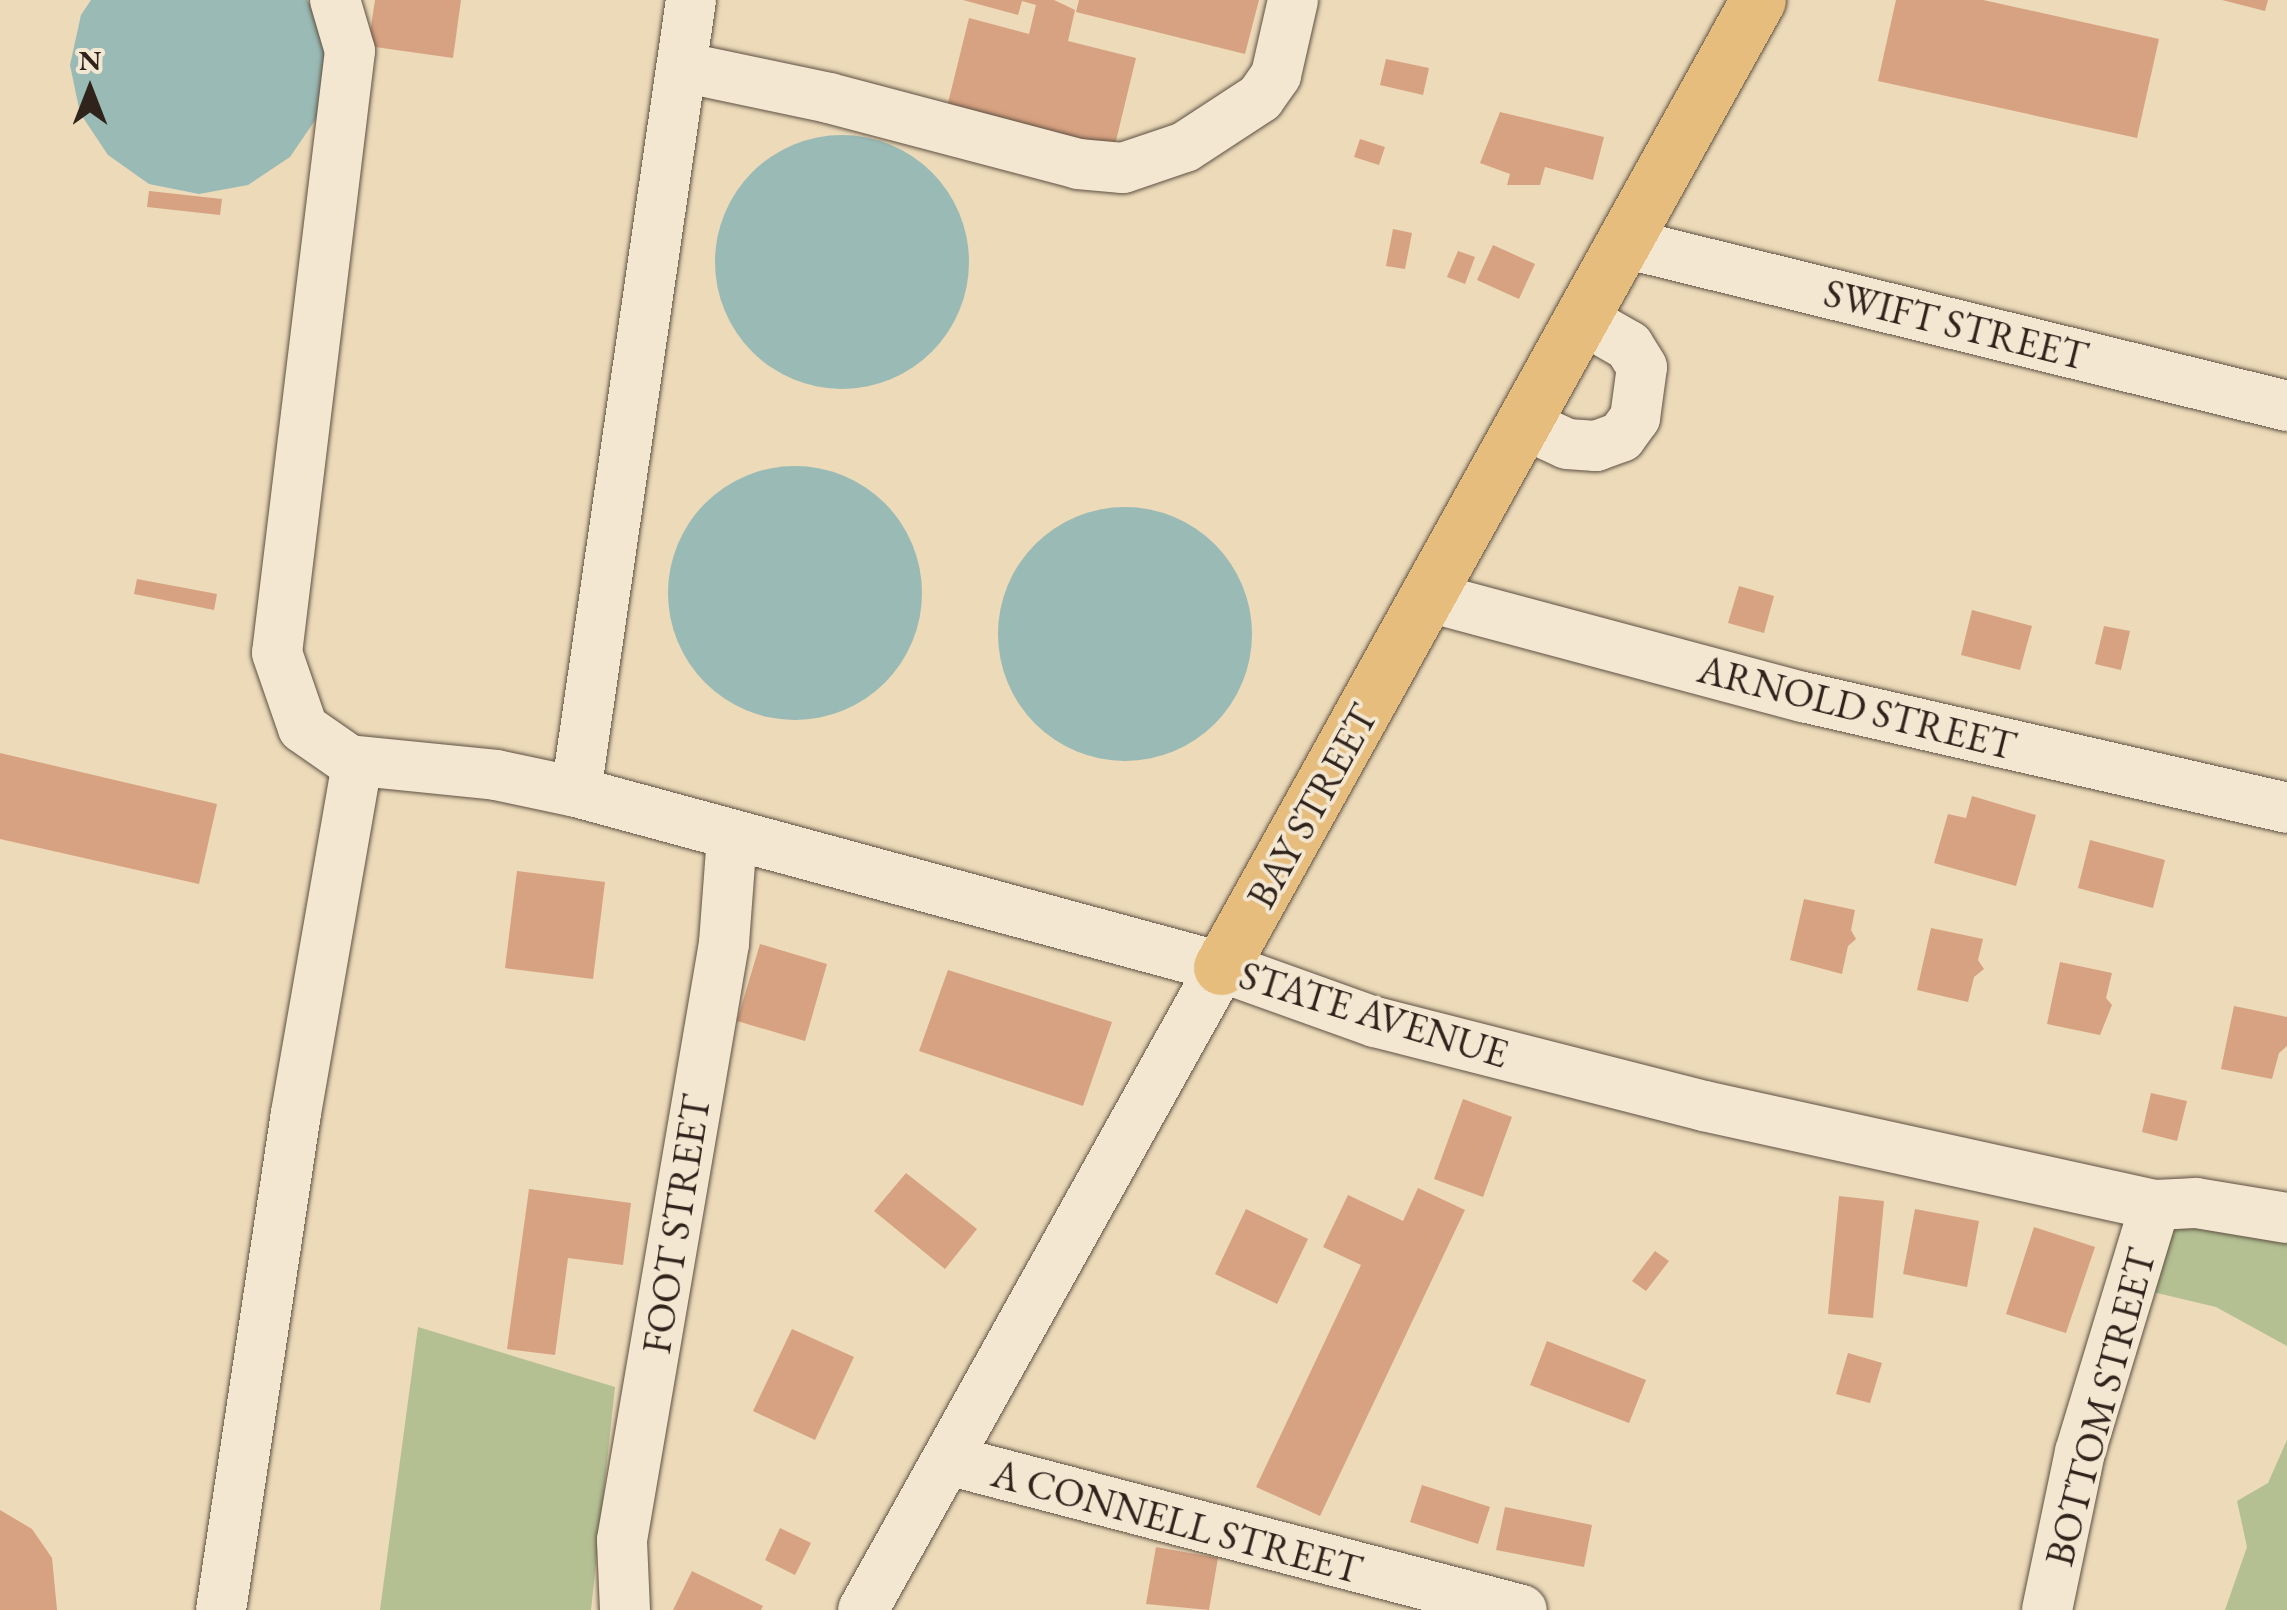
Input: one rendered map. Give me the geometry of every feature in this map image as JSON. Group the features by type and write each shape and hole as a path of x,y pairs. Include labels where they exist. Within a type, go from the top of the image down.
{"main road":[{"name":"BAY STREET","path":"1221,967 1430,597 1758,0"}],"street":[{"path":"221,1610 296,1113 357,762 303,728 276,653 350,50 335,0"},
{"path":"576,792 692,0"},
{"path":"682,67 829,98 1078,164 1123,168 1185,146 1260,98 1276,74 1293,0"},
{"name":"SWIFT STREET","path":"1624,243 2287,406"},
{"path":"1524,424 1567,444 1596,446 1621,437 1635,418 1642,367 1628,346 1582,319"},
{"name":"ARNOLD STREET","path":"1430,597 1803,697 2287,808"},
{"name":"STATE AVENUE","path":"357,762 469,772 576,792 1221,967 1375,1022 1704,1106 2155,1204 2196,1202 2287,1218"},
{"name":"FOOT STREET","path":"626,1610 622,1540 724,943 732,836"},
{"name":"BAY STREET","path":"864,1610 1221,967"},
{"name":"BOTTOM STREET","path":"2047,1610 2080,1452 2155,1204"},
{"name":"A CONNELL STREET","path":"948,1460 1522,1610"}],"green space":[{"path":"2157,1182 2287,1200 2287,1346 2216,1307 2136,1288"},
{"path":"418,1327 615,1387 591,1610 380,1610"},
{"path":"2287,1440 2287,1610 2225,1610 2247,1547 2237,1501 2268,1483"}],"water":[{"path":"91,0 307,0 319,18 329,67 318,116 290,157 248,185 199,194 149,184 108,155 80,113 70,65 81,15"},
{"path":"842,135 867,137 891,145 932,172 959,213 967,237 967,287 959,311 932,352 891,379 867,387 842,389 817,387 793,379 752,352 725,311 717,287 715,262 717,237 725,213 752,172 793,145 817,137"},
{"path":"795,466 820,468 844,476 885,503 912,544 920,568 920,618 912,642 885,683 844,710 820,718 795,720 770,718 746,710 705,683 678,642 670,618 668,593 670,568 678,544 705,503 746,476 770,468"},
{"path":"1125,507 1150,509 1174,517 1215,544 1242,585 1250,609 1250,659 1242,683 1215,724 1174,751 1150,759 1125,761 1100,759 1076,751 1035,724 1008,683 1000,659 998,634 1000,609 1008,585 1035,544 1076,517 1100,509"}],"building":[{"path":"375,0 461,0 453,58 368,46"},
{"path":"963,0 1054,0 1075,10 1068,41 1136,58 1114,149 947,107 969,18 1029,34 1036,5 1022,1 1018,15"},
{"path":"1079,0 1259,0 1245,54 1076,12"},
{"path":"1896,0 1983,0 2159,39 2137,138 1878,81"},
{"path":"2222,0 2268,0 2265,11"},
{"path":"1386,59 1429,68 1423,95 1380,85"},
{"path":"1500,112 1604,137 1593,180 1545,167 1540,185 1507,185 1510,174 1480,163"},
{"path":"1360,139 1385,147 1379,165 1354,157"},
{"path":"149,191 222,199 220,215 147,207"},
{"path":"1393,229 1412,233 1405,269 1386,266"},
{"path":"1493,245 1535,264 1519,299 1477,280"},
{"path":"1458,251 1475,257 1465,284 1447,277"},
{"path":"137,579 217,594 214,610 134,594"},
{"path":"1739,586 1774,596 1764,633 1728,623"},
{"path":"1972,610 2032,626 2020,670 1961,655"},
{"path":"2104,626 2130,631 2121,670 2095,664"},
{"path":"0,753 217,804 199,884 0,839"},
{"path":"1972,796 2036,815 2016,886 1934,863 1948,814 1966,818"},
{"path":"2090,840 2165,860 2153,908 2078,888"},
{"path":"517,871 605,882 593,979 505,968"},
{"path":"1804,899 1855,910 1851,930 1856,939 1848,946 1842,974 1790,960"},
{"path":"1931,928 1983,939 1978,960 1984,969 1974,977 1968,1002 1917,990"},
{"path":"760,944 827,964 805,1041 737,1021"},
{"path":"2060,962 2112,973 2106,998 2112,1005 2100,1035 2047,1024"},
{"path":"948,970 1112,1022 1083,1106 919,1051"},
{"path":"2234,1006 2287,1017 2287,1046 2279,1053 2272,1079 2221,1069"},
{"path":"2151,1093 2187,1101 2177,1141 2142,1132"},
{"path":"1463,1099 1512,1117 1483,1197 1434,1179"},
{"path":"906,1173 977,1229 945,1269 874,1211"},
{"path":"1418,1188 1465,1210 1320,1516 1256,1487 1361,1265 1323,1247 1348,1195 1403,1221"},
{"path":"529,1189 631,1203 623,1265 568,1258 555,1355 507,1349"},
{"path":"1839,1196 1884,1201 1873,1318 1828,1314"},
{"path":"1246,1209 1308,1239 1277,1304 1215,1274"},
{"path":"1915,1209 1979,1221 1967,1287 1903,1274"},
{"path":"2034,1227 2095,1247 2066,1333 2006,1314"},
{"path":"1655,1251 1669,1261 1646,1291 1632,1281"},
{"path":"792,1329 854,1357 815,1440 753,1411"},
{"path":"1547,1341 1646,1380 1629,1423 1530,1385"},
{"path":"1848,1353 1882,1363 1870,1403 1836,1394"},
{"path":"1422,1485 1490,1507 1478,1544 1410,1522"},
{"path":"1505,1507 1592,1525 1584,1567 1496,1550"},
{"path":"0,1510 32,1529 52,1558 57,1610 0,1610"},
{"path":"780,1528 811,1543 795,1575 765,1560"},
{"path":"1156,1547 1218,1558 1209,1610 1146,1604"},
{"path":"692,1571 763,1606 761,1610 673,1610"}]}
